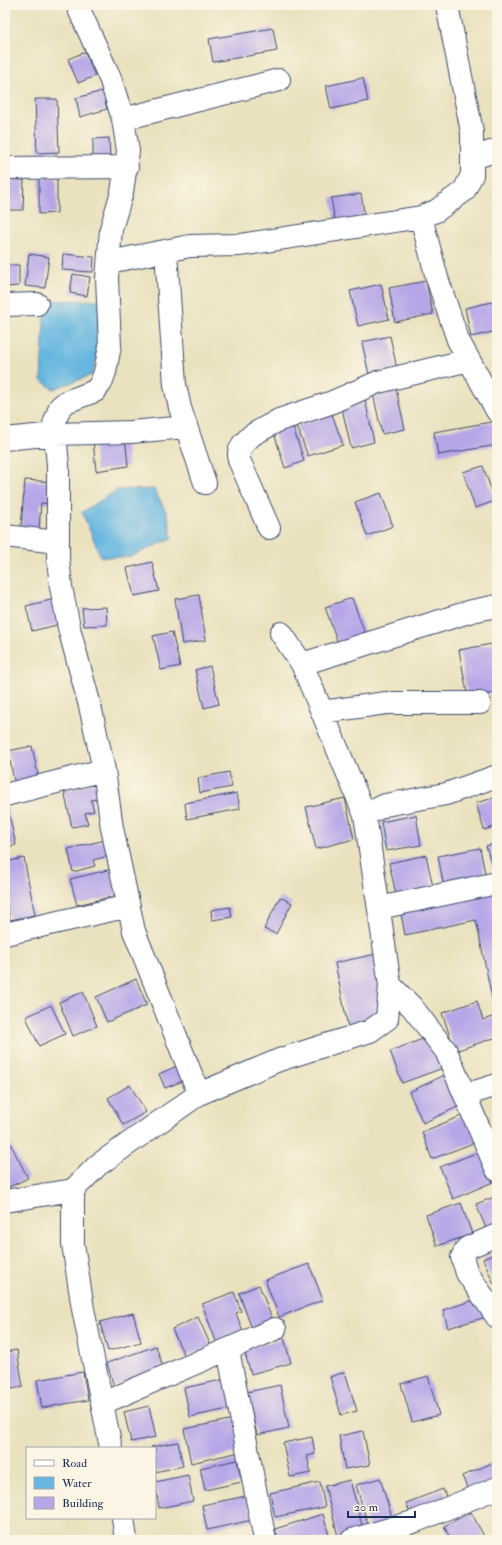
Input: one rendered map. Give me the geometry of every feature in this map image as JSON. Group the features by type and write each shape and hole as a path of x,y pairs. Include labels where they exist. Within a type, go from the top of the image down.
{"street":[{"path":"77,5 110,78 122,119 128,151 127,167 111,229 107,278 110,346 102,383 95,391 66,402 60,407 54,424 57,449 59,495 58,542 61,587 70,632 90,706 104,770 112,828 134,931 199,1094"},
{"path":"108,262 190,246 240,245 421,217 436,211 464,191 472,174 472,132 447,5"},
{"path":"122,119 279,80"},
{"path":"473,158 497,150"},
{"path":"5,168 127,167"},
{"path":"421,217 447,310 458,340 497,411"},
{"path":"166,251 173,370 180,408 204,483"},
{"path":"5,305 37,304"},
{"path":"269,528 238,460 239,452 243,444 252,435 279,420 330,403 378,382 469,360"},
{"path":"5,439 55,434 131,432 186,427"},
{"path":"5,536 58,542"},
{"path":"302,664 465,614 497,606"},
{"path":"5,1202 73,1190 98,1165 199,1094 279,1060 370,1031 387,1019 390,985 365,815 302,664 281,633"},
{"path":"322,712 386,703 480,703"},
{"path":"5,795 104,770"},
{"path":"365,815 385,804 446,794 497,776"},
{"path":"379,908 497,883"},
{"path":"5,934 129,906"},
{"path":"390,985 412,1007 446,1051 497,1170"},
{"path":"465,1094 497,1085"},
{"path":"73,1190 73,1244 83,1309 111,1447"},
{"path":"497,1235 467,1248 462,1257 467,1273 497,1317"},
{"path":"103,1403 276,1329"},
{"path":"228,1350 265,1540"},
{"path":"352,1540 416,1521 497,1488"},
{"path":"123,1519 126,1540"}],"water":[{"path":"99,300 103,334 92,375 53,389 41,380 45,301"},
{"path":"154,489 168,515 172,538 130,557 101,557 82,512 117,490"},
{"path":"5,1511 10,1540 5,1540"}],"building":[{"path":"273,28 277,51 213,62 209,39"},
{"path":"85,52 95,76 78,83 68,59"},
{"path":"363,78 368,101 331,109 326,86"},
{"path":"103,91 107,109 80,117 76,98"},
{"path":"35,99 57,99 59,152 37,153"},
{"path":"109,138 110,159 93,160 93,139"},
{"path":"39,178 57,178 57,213 39,214"},
{"path":"5,179 24,180 23,210 5,210"},
{"path":"361,194 366,224 336,228 331,198"},
{"path":"29,254 49,257 45,288 25,286"},
{"path":"63,254 94,257 93,272 62,270"},
{"path":"5,265 19,265 19,286 5,287"},
{"path":"73,274 90,277 87,296 70,293"},
{"path":"426,281 433,314 395,322 389,288"},
{"path":"381,284 389,319 358,326 350,291"},
{"path":"497,301 497,331 471,337 465,308"},
{"path":"390,336 397,369 369,375 362,342"},
{"path":"395,384 405,429 382,434 372,389"},
{"path":"365,399 374,442 351,448 341,404"},
{"path":"332,414 343,445 308,456 297,426"},
{"path":"497,421 497,445 438,455 434,432"},
{"path":"292,424 304,461 285,468 273,430"},
{"path":"125,436 128,466 96,471 93,440"},
{"path":"483,466 495,501 475,508 463,472"},
{"path":"25,480 53,482 51,504 41,503 39,529 21,527"},
{"path":"381,493 393,526 367,536 355,502"},
{"path":"152,562 159,591 134,596 127,568"},
{"path":"199,595 206,640 182,644 175,599"},
{"path":"59,598 65,623 32,631 26,606"},
{"path":"352,598 366,636 339,646 325,607"},
{"path":"106,607 107,625 84,626 82,608"},
{"path":"172,632 180,666 161,670 153,636"},
{"path":"497,643 497,692 468,698 459,650"},
{"path":"210,666 219,704 204,708 195,670"},
{"path":"32,746 39,780 15,785 8,751"},
{"path":"229,772 232,787 200,793 198,778"},
{"path":"98,782 102,798 91,800 94,811 85,813 88,824 72,827 64,791"},
{"path":"237,793 240,809 187,819 185,803"},
{"path":"497,797 497,826 484,830 476,803"},
{"path":"345,798 354,839 316,849 306,807"},
{"path":"8,809 16,845 5,848 5,810"},
{"path":"416,815 421,845 386,851 381,822"},
{"path":"105,840 109,856 93,860 95,866 73,872 68,849"},
{"path":"497,843 497,883 486,846"},
{"path":"480,848 486,879 444,887 438,856"},
{"path":"426,855 434,891 397,899 389,863"},
{"path":"24,858 35,915 10,920 5,894 5,862"},
{"path":"112,869 118,895 77,905 70,879"},
{"path":"497,888 497,1002 493,1003 476,920 405,935 400,909"},
{"path":"280,897 292,903 276,934 264,929"},
{"path":"230,907 232,917 212,920 211,910"},
{"path":"376,954 383,1004 366,1024 348,1027 335,963"},
{"path":"136,979 147,1005 107,1022 96,997"},
{"path":"83,992 97,1026 73,1036 59,1002"},
{"path":"477,1001 483,1020 495,1016 497,1024 497,1037 455,1051 442,1013"},
{"path":"51,1005 65,1034 39,1046 26,1017"},
{"path":"431,1036 443,1068 402,1083 390,1051"},
{"path":"179,1065 185,1080 165,1088 159,1074"},
{"path":"449,1073 464,1104 423,1123 409,1092"},
{"path":"130,1085 146,1112 123,1125 108,1098"},
{"path":"466,1114 476,1142 432,1159 422,1132"},
{"path":"7,1137 28,1178 7,1188 5,1184 5,1138"},
{"path":"481,1151 493,1182 453,1199 440,1167"},
{"path":"497,1196 497,1227 487,1231 476,1204"},
{"path":"461,1203 472,1234 437,1246 426,1215"},
{"path":"497,1253 497,1283 494,1284 483,1259"},
{"path":"309,1264 323,1300 279,1317 265,1280"},
{"path":"259,1285 274,1324 253,1332 239,1293"},
{"path":"234,1292 241,1311 236,1313 244,1334 217,1344 202,1304"},
{"path":"480,1298 486,1317 448,1328 443,1310"},
{"path":"133,1313 141,1342 108,1351 100,1322"},
{"path":"198,1317 211,1346 185,1357 172,1329"},
{"path":"284,1338 291,1363 251,1374 244,1350"},
{"path":"156,1346 164,1370 114,1387 107,1363"},
{"path":"17,1350 23,1387 5,1390 5,1352"},
{"path":"497,1360 497,1371 493,1362"},
{"path":"83,1372 88,1400 42,1408 37,1380"},
{"path":"345,1372 357,1411 341,1415 330,1377"},
{"path":"428,1376 439,1415 412,1422 401,1384"},
{"path":"226,1379 233,1408 190,1417 184,1388"},
{"path":"280,1385 289,1428 257,1435 247,1392"},
{"path":"149,1406 156,1437 131,1442 124,1412"},
{"path":"234,1419 240,1452 191,1463 184,1429"},
{"path":"363,1431 370,1465 345,1469 339,1436"},
{"path":"312,1437 315,1454 307,1456 311,1473 290,1477 283,1443"},
{"path":"178,1442 183,1466 156,1472 156,1447 151,1447"},
{"path":"237,1460 242,1482 205,1490 200,1468"},
{"path":"497,1461 497,1484 470,1495 462,1476"},
{"path":"188,1475 193,1501 159,1508 156,1482"},
{"path":"380,1478 393,1521 369,1528 356,1485"},
{"path":"350,1480 364,1533 339,1540 325,1486"},
{"path":"320,1482 325,1507 275,1517 270,1493"},
{"path":"443,1489 450,1507 413,1520 406,1503"},
{"path":"247,1496 252,1520 207,1530 202,1505"},
{"path":"471,1512 486,1540 451,1540 444,1526"},
{"path":"323,1514 330,1539 278,1540 275,1529"}]}
